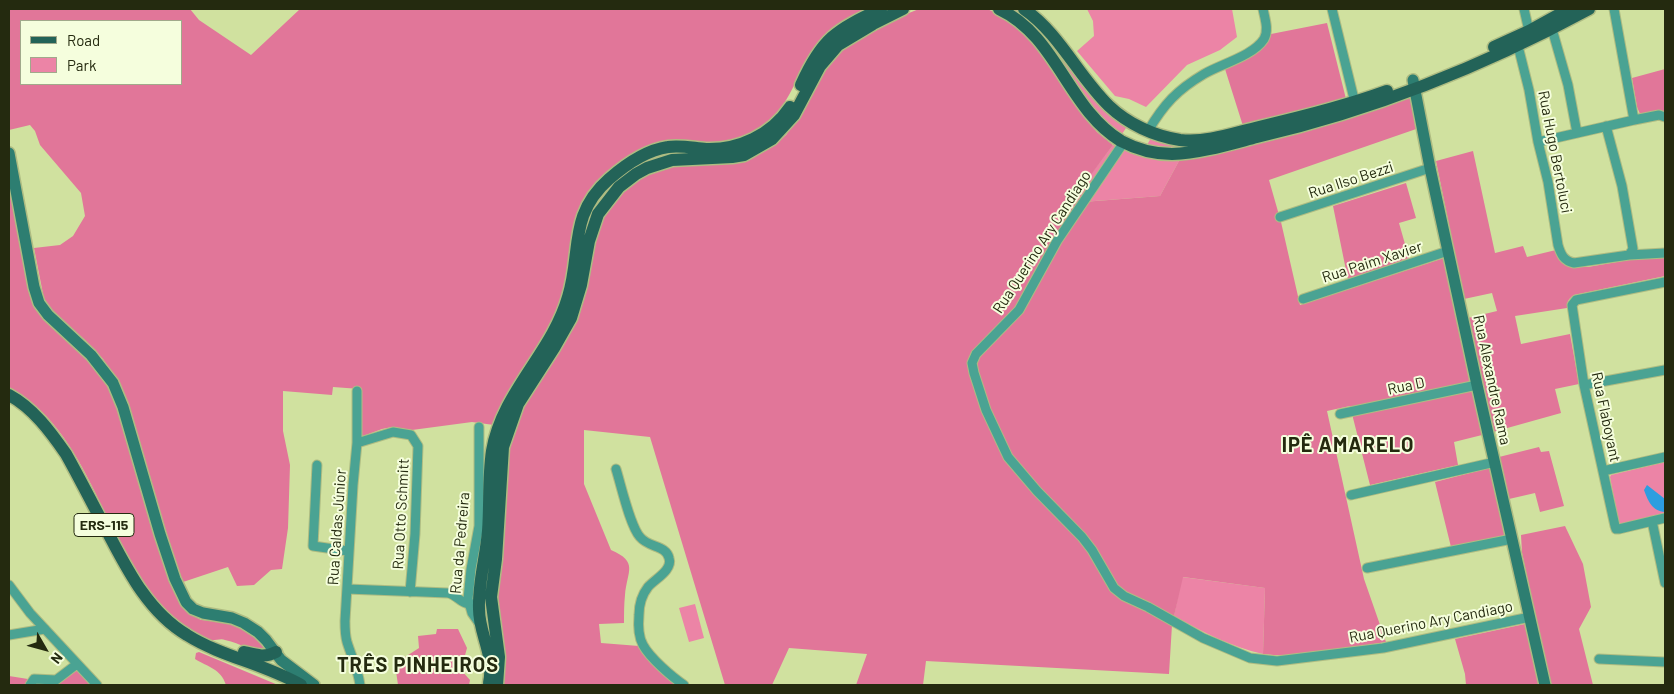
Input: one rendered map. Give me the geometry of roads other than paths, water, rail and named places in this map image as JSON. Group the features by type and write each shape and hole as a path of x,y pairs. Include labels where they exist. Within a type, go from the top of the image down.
{"main road":[{"path":"488,685 491,674 488,650 481,628 476,572 487,547 492,452 497,433 511,399 552,334 565,308 572,280 580,224 591,199 600,187 620,169 660,149 678,146 721,149 745,143 762,134 787,111 798,92 810,64 824,44 845,27 881,9"},
{"path":"497,685 499,657 491,597 496,559 503,446 518,404 571,318 581,285 592,229 598,214 605,203 626,180 661,162 680,159 722,159 744,155 772,139 794,115 820,66 838,45 903,9"},
{"path":"1000,9 1015,18 1035,35 1085,109 1099,124 1124,142 1159,154 1193,152 1285,131 1518,46 1589,9"},
{"path":"1024,9 1046,28 1102,98 1122,117 1148,131 1179,140 1201,140 1355,106"},
{"path":"1414,84 1529,32 1569,9"},
{"name":"Rua Alexandre Rama","path":"1414,84 1430,168 1477,385 1545,685"},
{"path":"1124,142 1125,136 1135,125"},
{"path":"1140,149 1145,142 1148,131"},
{"path":"9,153 34,287 39,303 48,315 91,355 113,383 160,534 175,579 186,602 193,609 203,613 232,618 258,632 288,667 314,685"},
{"name":"ERS-115","path":"9,395 30,410 55,438 66,454 123,562 152,605 175,627 209,647 287,677 301,685"},
{"path":"476,572 484,583 486,621 496,641"},
{"path":"209,647 225,646 258,656 269,656 276,652"},
{"name":"ERS-115","path":"236,657 286,685"}],"street":[{"path":"1148,131 1164,105 1182,89 1204,73 1258,46 1264,38 1267,29 1263,9"},
{"path":"1332,9 1355,106"},
{"path":"1524,9 1529,32"},
{"path":"1614,9 1634,120"},
{"path":"1552,28 1568,85 1577,133"},
{"name":"Rua Hugo Bertoluci","path":"1518,46 1548,182 1560,252 1568,262 1574,263 1631,252"},
{"path":"1538,142 1634,120 1659,116 1665,117"},
{"path":"1606,126 1622,186 1631,252 1665,253"},
{"name":"Rua Querino Ary Candiago","path":"1124,142 1057,241 1019,310 976,354 972,363 986,410 1008,457 1092,550 1114,588 1124,596 1148,607 1203,638 1250,658 1277,661 1383,648 1530,617"},
{"name":"Rua Ilso Bezzi","path":"1280,217 1430,168"},
{"name":"Rua Paim Xavier","path":"1303,299 1448,251"},
{"name":"Rua Flaboyant","path":"1652,521 1619,529 1616,529 1614,526 1584,385 1572,306 1576,300 1665,282"},
{"path":"1584,385 1665,370"},
{"name":"Rua D","path":"1340,414 1477,385"},
{"name":"Rua Caldas Júnior","path":"357,391 357,443 344,621 346,639 358,670 360,685"},
{"name":"Rua da Pedreira","path":"479,427 479,526 476,572 469,604 481,628"},
{"name":"Rua Otto Schmitt","path":"357,443 393,432 411,435 418,446 415,534 410,592"},
{"path":"1603,472 1665,457"},
{"path":"1351,495 1495,462"},
{"path":"317,465 313,546 348,551"},
{"path":"616,469 635,530 647,544 662,549 668,554 670,561 668,567 648,587 641,598 639,608 640,635 644,646 650,654 675,679 684,685"},
{"path":"1665,518 1652,521 1665,583"},
{"path":"1367,568 1512,538"},
{"path":"9,585 12,595 97,685"},
{"path":"347,590 453,594 469,604"},
{"path":"9,635 45,629"},
{"path":"1599,659 1665,662"},
{"name":"Rua Caldas Júnior","path":"354,663 354,685"},
{"path":"30,685 34,679 56,680 77,664"}],"water":[{"path":"1647,485 1665,499 1665,512 1657,510 1649,502 1644,490"}],"district":[{"name":"IPÊ AMARELO","path":"1348,445"},
{"name":"TRÊS PINHEIROS","path":"418,665"}]}
